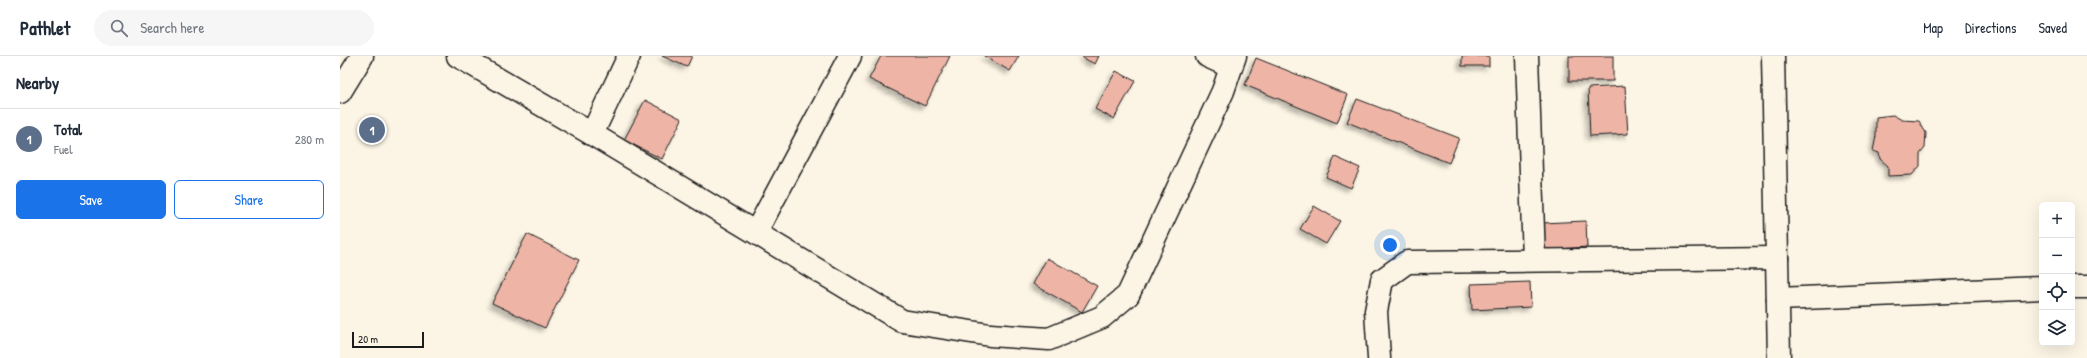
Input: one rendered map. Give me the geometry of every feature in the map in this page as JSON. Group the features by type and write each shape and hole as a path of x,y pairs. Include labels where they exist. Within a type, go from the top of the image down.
{"street":[{"path":"340,92 362,56"},
{"path":"458,56 592,134 902,321 990,335 1049,339 1102,318 1128,295 1223,91 1233,62 1207,56"},
{"path":"592,134 629,56"},
{"path":"756,232 850,56"},
{"path":"1527,56 1534,260"},
{"path":"1773,56 1779,358"},
{"path":"1379,358 1376,311 1382,280 1407,262 1777,258"},
{"path":"2075,287 2087,287"},
{"path":"1778,299 2039,288"}],"building":[{"path":"662,56 692,56 687,67"},
{"path":"881,56 950,56 925,106 869,79"},
{"path":"984,56 1019,56 1010,71"},
{"path":"1083,56 1099,56 1095,64 1083,58"},
{"path":"1462,56 1489,56 1489,66 1462,66"},
{"path":"1569,56 1613,56 1613,81 1569,81"},
{"path":"1256,58 1348,95 1337,123 1245,85"},
{"path":"1116,71 1135,81 1114,119 1095,109"},
{"path":"1625,86 1628,134 1590,136 1588,88"},
{"path":"1357,99 1459,138 1449,163 1347,122"},
{"path":"645,100 682,119 662,159 624,140"},
{"path":"1893,115 1902,120 1919,121 1926,133 1925,148 1920,154 1920,166 1912,175 1888,176 1888,166 1880,159 1879,153 1873,151 1876,136 1876,117"},
{"path":"1335,157 1360,168 1351,188 1326,177"},
{"path":"1314,206 1340,221 1326,244 1300,229"},
{"path":"1586,221 1587,247 1543,250 1542,223"},
{"path":"527,234 579,260 545,328 492,303"},
{"path":"1047,258 1097,286 1082,312 1033,284"},
{"path":"1530,282 1531,307 1472,310 1471,284"}],"place":[{"name":"Total","path":"372,130"}]}
